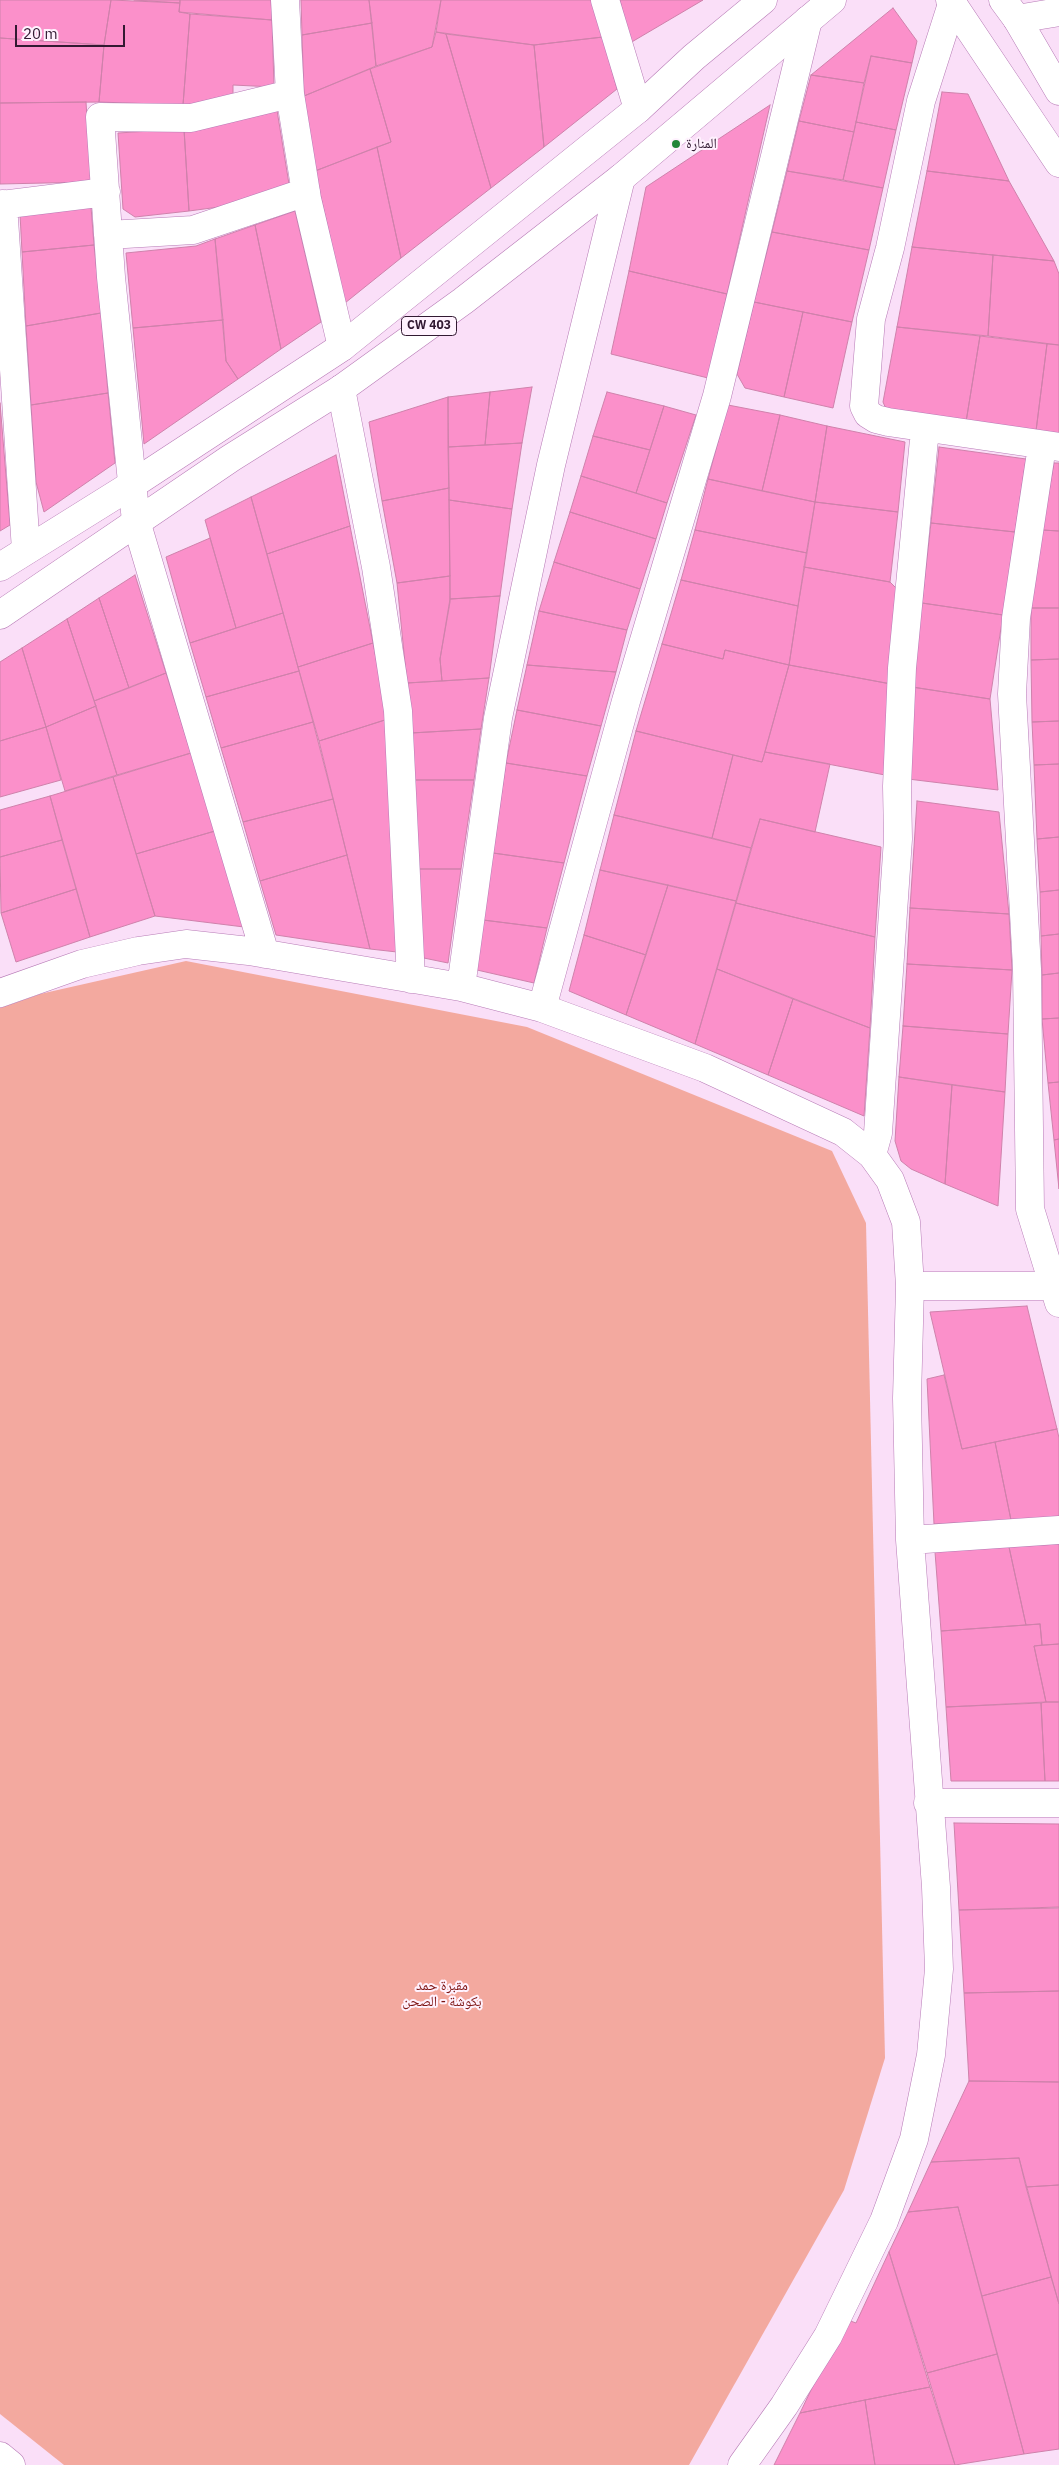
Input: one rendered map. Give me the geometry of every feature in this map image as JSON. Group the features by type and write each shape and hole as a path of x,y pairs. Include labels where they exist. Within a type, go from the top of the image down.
{"street":[{"path":"285,0 290,94 306,192 342,347"},
{"path":"606,0 638,109"},
{"name":"CW 403","path":"0,567 132,484 342,347 638,109 694,57 763,0"},
{"name":"CW 403","path":"0,615 231,458 341,389 464,301 621,178 832,0"},
{"path":"951,2 1059,163"},
{"path":"910,1286 1058,1292 1030,1210 1027,969 1012,694 1016,618 1051,446 924,429 876,419 868,414 864,406 863,393 871,318 890,248 921,102 951,2"},
{"path":"1010,10 1059,12"},
{"path":"1010,10 1059,91"},
{"path":"542,1008 626,701 716,396 808,20"},
{"path":"265,954 136,522 108,235 100,117 191,118 290,94"},
{"path":"460,987 498,718 550,465 621,178"},
{"path":"26,550 1,204 106,192"},
{"path":"108,235 192,230 306,192"},
{"path":"341,389 376,567 398,710 411,979"},
{"path":"872,1155 878,1133 898,839 897,786 902,668 924,429"},
{"path":"0,992 82,964 170,945 206,945 460,987 542,1008 705,1068 843,1132 872,1155 890,1180 906,1222 910,1286 907,1398 910,1540 928,1803 936,1887 939,1969 931,2055 914,2139 884,2222 828,2336 784,2406 742,2465"},
{"path":"910,1540 1059,1530"},
{"path":"928,1803 1059,1803"},
{"path":"0,2456 11,2465"}],"green space":[{"name":"مقبرة حمد بكوشة - الصحن","path":"186,961 527,1027 832,1151 866,1223 885,2058 844,2190 689,2465 64,2465 0,2414 0,1008 40,994"}],"building":[{"path":"0,0 111,0 104,45 0,38"},
{"path":"111,0 180,3 179,12 190,14 183,105 99,102 104,45"},
{"path":"134,0 180,0 180,3"},
{"path":"180,0 271,0 272,20 179,12"},
{"path":"301,0 369,0 372,23 302,35"},
{"path":"369,0 441,0 432,47 376,66"},
{"path":"441,0 593,0 603,37 534,45 436,32"},
{"path":"620,0 703,0 630,43"},
{"path":"893,8 917,41 912,63 871,56 864,83 811,75"},
{"path":"190,14 272,20 274,87 233,85 233,102 183,105"},
{"path":"372,23 376,66 304,96 302,35"},
{"path":"436,32 446,34 491,188 401,258 377,147 391,142 370,69 432,47"},
{"path":"446,34 534,45 544,147 491,188"},
{"path":"603,37 617,89 544,147 534,45"},
{"path":"0,38 104,45 99,102 0,103"},
{"path":"871,56 912,63 896,130 856,122"},
{"path":"370,69 391,142 315,171 304,96"},
{"path":"811,75 864,83 854,132 799,121"},
{"path":"942,92 968,94 1009,181 927,171"},
{"path":"86,102 91,182 0,184 0,103"},
{"path":"276,104 289,184 219,207 189,211 184,129"},
{"path":"770,105 727,294 629,271 646,187"},
{"path":"799,121 854,132 843,180 787,171"},
{"path":"856,122 896,130 883,188 843,180"},
{"path":"184,129 189,211 135,217 123,209 118,133"},
{"path":"377,147 401,258 345,303 315,171"},
{"path":"787,171 883,188 869,250 772,232"},
{"path":"927,171 1009,181 1054,261 912,247"},
{"path":"91,207 94,245 22,252 20,214"},
{"path":"295,211 321,322 281,349 255,225"},
{"path":"255,225 281,349 238,379 226,361 215,239"},
{"path":"772,232 869,250 852,322 754,302"},
{"path":"215,239 223,320 133,328 126,253 196,246"},
{"path":"94,245 101,313 26,326 22,252"},
{"path":"912,247 993,255 988,336 897,327"},
{"path":"993,255 1054,261 1059,274 1059,345 988,336"},
{"path":"629,271 727,294 708,378 611,354"},
{"path":"754,302 803,312 784,397 745,388 737,374"},
{"path":"803,312 852,322 833,408 784,397"},
{"path":"101,313 108,393 31,405 26,326"},
{"path":"223,320 226,361 238,379 144,444 133,328"},
{"path":"897,327 980,336 966,422 886,409 883,402"},
{"path":"980,336 1047,344 1036,431 966,422"},
{"path":"1047,344 1059,345 1059,434 1036,431"},
{"path":"532,387 522,443 485,445 490,392"},
{"path":"490,392 485,445 448,447 448,397"},
{"path":"607,392 664,406 650,450 593,436"},
{"path":"108,393 115,463 44,512 36,482 31,405"},
{"path":"448,397 449,488 382,501 369,422"},
{"path":"0,403 10,525 0,531"},
{"path":"728,405 780,415 762,491 708,479"},
{"path":"664,406 696,415 667,503 636,493"},
{"path":"780,415 827,426 815,502 762,491"},
{"path":"827,426 905,442 898,512 815,502"},
{"path":"593,436 650,450 636,493 581,476"},
{"path":"522,443 512,509 449,500 448,447"},
{"path":"939,447 1026,459 1015,532 931,523"},
{"path":"336,455 350,526 267,554 251,497"},
{"path":"1054,463 1059,463 1059,531 1042,530"},
{"path":"581,476 667,503 656,539 570,512"},
{"path":"708,479 815,502 807,553 695,530"},
{"path":"449,488 450,576 397,583 382,501"},
{"path":"251,497 283,613 236,628 205,520"},
{"path":"449,500 512,509 500,596 450,599"},
{"path":"815,502 898,512 890,582 804,567"},
{"path":"570,512 656,539 640,589 554,562"},
{"path":"931,523 1015,532 1003,615 922,603"},
{"path":"350,526 373,643 298,667 267,554"},
{"path":"695,530 807,553 798,606 681,580"},
{"path":"1042,530 1059,531 1059,608 1031,608"},
{"path":"210,538 236,628 190,643 166,557"},
{"path":"554,562 640,589 627,630 539,611"},
{"path":"804,567 890,582 900,592 891,684 789,665"},
{"path":"135,575 166,673 129,688 99,598"},
{"path":"450,576 450,602 440,659 442,681 407,683 397,583"},
{"path":"681,580 798,606 789,665 725,650 723,659 662,644"},
{"path":"500,596 489,678 442,681 440,659 450,599"},
{"path":"99,598 129,688 94,701 67,619"},
{"path":"922,603 1003,615 990,699 912,687"},
{"path":"1031,608 1059,608 1059,659 1031,660"},
{"path":"539,611 627,630 616,672 527,665"},
{"path":"283,613 299,671 206,697 190,643"},
{"path":"67,619 96,706 46,727 22,648"},
{"path":"373,643 388,719 319,741 298,667"},
{"path":"662,644 723,659 725,650 789,665 762,762 636,731"},
{"path":"22,648 46,727 0,741 0,662"},
{"path":"1059,659 1059,721 1032,722 1031,660"},
{"path":"527,665 616,672 601,726 517,710"},
{"path":"789,665 891,684 885,775 765,752"},
{"path":"299,671 313,722 221,748 206,697"},
{"path":"166,673 191,753 117,775 94,701"},
{"path":"489,678 481,729 411,733 407,683"},
{"path":"912,687 990,699 998,790 908,779"},
{"path":"96,706 117,775 65,791 46,727"},
{"path":"517,710 601,726 587,776 506,763"},
{"path":"388,719 397,952 370,949 319,741"},
{"path":"1059,721 1059,764 1034,765 1032,722"},
{"path":"313,722 333,799 243,822 221,748"},
{"path":"46,727 61,780 0,797 0,741"},
{"path":"481,729 474,780 415,780 411,733"},
{"path":"636,731 733,755 712,838 614,815"},
{"path":"765,752 830,764 815,832 760,819 751,848 712,838 733,755 762,762"},
{"path":"191,753 215,831 136,854 113,777"},
{"path":"506,763 587,776 564,863 493,853"},
{"path":"1059,764 1059,837 1037,839 1034,765"},
{"path":"113,777 155,916 90,937 50,796"},
{"path":"415,780 474,780 461,869 417,869"},
{"path":"50,796 62,840 0,857 0,810"},
{"path":"333,799 347,855 260,881 243,822"},
{"path":"917,801 999,812 1009,914 910,908"},
{"path":"614,815 751,848 736,901 600,870"},
{"path":"760,819 881,847 875,937 736,903"},
{"path":"215,831 244,927 155,916 136,854"},
{"path":"1059,837 1059,890 1040,892 1037,839"},
{"path":"62,840 76,889 1,913 0,857"},
{"path":"493,853 564,863 547,928 483,920"},
{"path":"347,855 370,949 276,935 260,881"},
{"path":"417,869 461,869 448,963 419,957"},
{"path":"600,870 668,885 646,955 584,935"},
{"path":"668,885 736,901 695,1044 626,1015"},
{"path":"76,889 90,937 16,962 1,913"},
{"path":"1059,890 1059,934 1041,936 1040,892"},
{"path":"736,903 875,937 870,1028 717,969"},
{"path":"910,908 1009,914 1012,970 907,964"},
{"path":"483,920 547,928 534,983 477,970"},
{"path":"1059,934 1059,973 1042,975 1041,936"},
{"path":"584,935 646,955 626,1015 569,991"},
{"path":"907,964 1012,970 1008,1034 903,1026"},
{"path":"717,969 793,999 768,1075 695,1044"},
{"path":"1059,973 1059,1018 1042,1019 1042,975"},
{"path":"793,999 870,1028 864,1116 768,1075"},
{"path":"1059,1018 1059,1082 1048,1083 1042,1019"},
{"path":"903,1026 1008,1034 1005,1092 899,1077"},
{"path":"899,1077 952,1085 945,1184 911,1169 901,1161 895,1141"},
{"path":"1059,1082 1059,1139 1054,1140 1048,1083"},
{"path":"952,1085 1005,1092 998,1206 945,1184"},
{"path":"1059,1139 1059,1189 1054,1140"},
{"path":"1027,1306 1057,1429 962,1449 930,1312"},
{"path":"944,1375 962,1449 995,1442 1011,1520 934,1524 927,1379"},
{"path":"1057,1429 1059,1438 1059,1517 1011,1520 995,1442"},
{"path":"1059,1544 1059,1644 1042,1645 1040,1624 1026,1625 1009,1547"},
{"path":"1009,1547 1026,1625 941,1631 935,1552"},
{"path":"1040,1624 1042,1645 1034,1646 1046,1702 946,1707 941,1631"},
{"path":"1059,1644 1059,1702 1046,1702 1034,1646"},
{"path":"1059,1702 1059,1781 1045,1781 1041,1703"},
{"path":"1041,1703 1045,1781 951,1781 946,1707"},
{"path":"954,1823 1059,1824 1059,1908 959,1910"},
{"path":"1059,1907 1059,1991 964,1993 959,1910"},
{"path":"1059,1991 1059,2082 969,2081 964,1993"},
{"path":"969,2081 1059,2082 1059,2185 1026,2187 1019,2158 931,2162"},
{"path":"1019,2158 1051,2277 982,2296 958,2207 908,2212 931,2162"},
{"path":"1059,2185 1059,2304 1026,2187"},
{"path":"958,2207 997,2354 927,2373 889,2252 908,2212"},
{"path":"889,2252 930,2387 800,2413 845,2319 856,2323"},
{"path":"1051,2277 1059,2304 1059,2449 1024,2454 982,2296"},
{"path":"997,2354 1024,2454 955,2465 927,2373"},
{"path":"930,2387 955,2465 875,2465 865,2400"},
{"path":"865,2400 875,2465 774,2465 800,2413"}],"place":[{"name":"المنارة","path":"676,144"}]}
